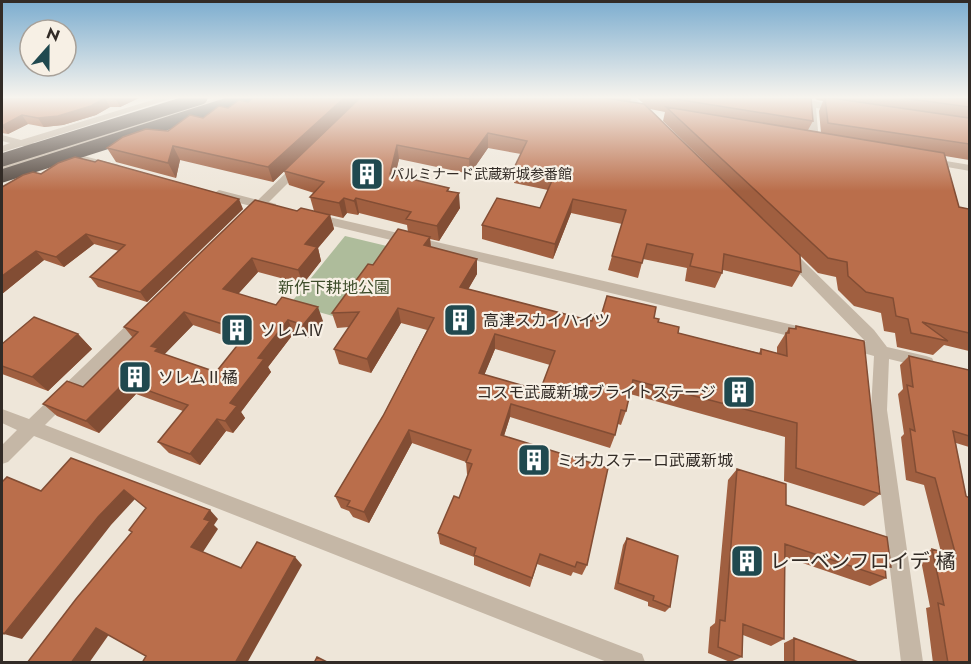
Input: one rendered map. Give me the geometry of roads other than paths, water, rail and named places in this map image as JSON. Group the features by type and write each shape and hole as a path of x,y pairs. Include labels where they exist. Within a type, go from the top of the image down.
{"highway":[{"path":"2,160 102,129"},
{"path":"2,176 154,129"}],"street":[{"path":"2,148 64,129"},
{"path":"2,167 119,129"},
{"path":"52,151 125,129"},
{"path":"2,183 161,129"},
{"path":"812,129 813,141"},
{"path":"2,138 125,170"},
{"path":"243,221 310,155"},
{"path":"916,159 969,168"},
{"path":"209,192 937,364"},
{"path":"781,248 869,334 882,351 879,410 912,663"},
{"path":"2,456 150,312"},
{"path":"2,416 634,663"}],"place":[{"name":"パルミナード武蔵新城参番館","path":"367,174"},
{"name":"高津スカイハイツ","path":"460,320"},
{"name":"ソレムⅣ","path":"237,330"},
{"name":"ソレムⅡ橘","path":"135,377"},
{"name":"コスモ武蔵新城ブライトステージ","path":"739,392"},
{"name":"ミオカステーロ武蔵新城","path":"534,460"},
{"name":"レーベンフロイデ 橘","path":"747,561"}],"park label":[{"name":"新作下耕地公園","path":"334,287"}]}
